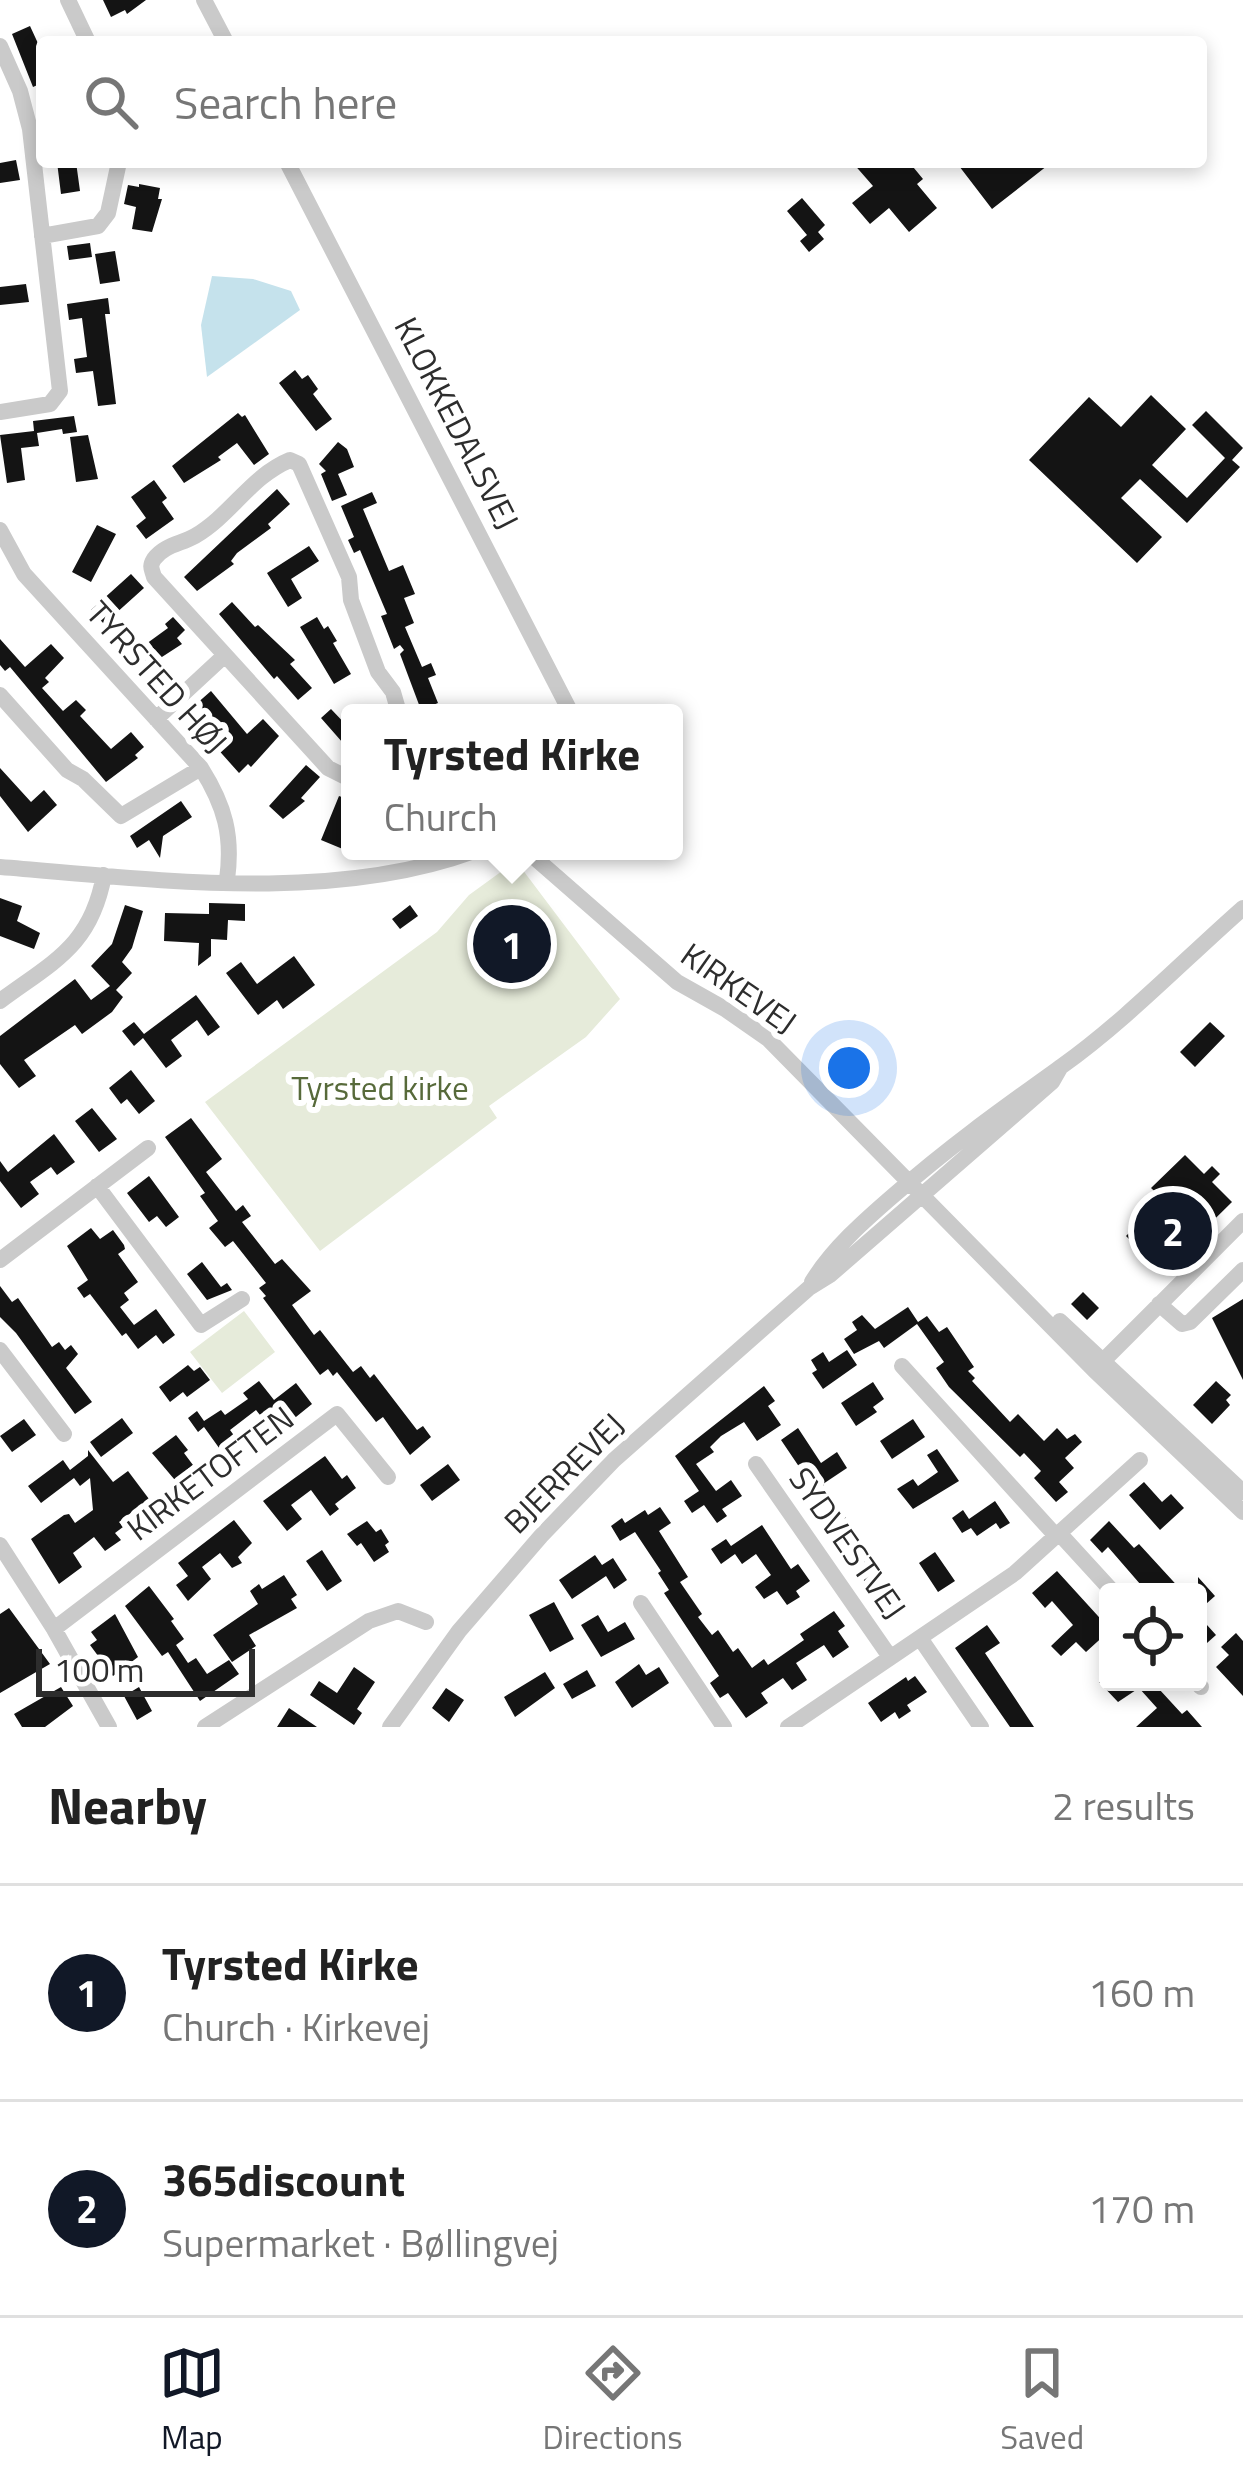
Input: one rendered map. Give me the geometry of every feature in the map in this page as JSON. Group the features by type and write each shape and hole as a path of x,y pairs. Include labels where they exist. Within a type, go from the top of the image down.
{"street":[{"path":"68,0 85,36"},
{"path":"204,0 223,36"},
{"path":"0,46 30,129 60,392 50,404 0,412"},
{"path":"42,236 98,226 108,213 118,168"},
{"name":"KLOKKEDALSVEJ","path":"290,168 567,704"},
{"path":"341,774 328,768 224,656 154,577 152,562 238,505 248,488 282,463 295,461 302,467 349,577 350,600 396,704"},
{"name":"TYRSTED HØJ","path":"0,530 24,574 201,768 220,798 228,825 227,880"},
{"path":"155,719 224,656"},
{"path":"0,695 67,770 83,779 117,814 134,812 201,768"},
{"path":"0,867 309,882 361,878 444,860"},
{"name":"KIRKEVEJ","path":"537,860 677,982 768,1039 913,1189 1099,1365"},
{"path":"0,1001 63,955 88,927 98,908 104,875"},
{"name":"BJERREVEJ","path":"390,1727 459,1631 614,1460 809,1288 830,1275 982,1120 1060,1068 1243,908"},
{"path":"0,1260 148,1148"},
{"path":"97,1186 201,1325 242,1299"},
{"path":"1099,1365 1243,1220"},
{"path":"1159,1304 1182,1324 1190,1322 1243,1270"},
{"path":"0,1350 64,1434"},
{"path":"1099,1365 1243,1492"},
{"path":"1099,1365 1243,1512"},
{"path":"902,1366 1104,1583"},
{"name":"KIRKETOFTEN","path":"54,1629 337,1414 388,1477"},
{"name":"SYDVESTVEJ","path":"788,1727 1015,1573 1140,1460"},
{"name":"SYDVESTVEJ","path":"756,1464 890,1657"},
{"path":"0,1545 109,1727"},
{"path":"641,1603 724,1727"},
{"path":"205,1727 369,1621 398,1612 426,1622"},
{"name":"SYDVESTVEJ","path":"920,1638 981,1727"}],"green space":[{"name":"Tyrsted kirke","path":"516,861 620,999 586,1037 489,1106 497,1118 320,1251 205,1102 437,932 469,895"},
{"path":"244,1311 275,1352 222,1393 190,1352"}],"water":[{"path":"212,276 253,279 291,291 300,310 207,377 201,325"}],"building":[{"path":"103,0 146,0 127,14 125,10 111,17"},
{"path":"30,26 36,39 33,87 12,34"},
{"path":"16,160 20,180 0,183 0,163"},
{"path":"58,168 77,168 80,191 61,194"},
{"path":"857,168 914,168 923,179 917,184 937,208 909,232 889,208 870,224 852,203 873,186"},
{"path":"961,168 1044,168 992,209"},
{"path":"128,185 160,188 158,199 162,199 152,232 132,229 136,207 124,204"},
{"path":"802,198 825,225 818,232 824,239 809,252 800,241 807,235 787,211"},
{"path":"90,243 92,257 69,260 67,246"},
{"path":"115,251 120,281 100,284 95,254"},
{"path":"26,284 29,302 0,305 0,287"},
{"path":"108,298 110,314 105,314 116,404 98,406 93,371 76,373 74,359 87,357 82,318 69,320 67,304"},
{"path":"295,370 302,379 308,375 318,389 313,394 332,419 316,431 279,383"},
{"path":"1151,395 1186,429 1152,465 1187,498 1225,458 1192,425 1206,411 1243,448 1232,460 1240,467 1187,523 1140,479 1121,498 1162,537 1137,563 1029,460 1089,397 1121,427"},
{"path":"238,413 245,415 269,454 254,465 237,443 218,457 221,460 184,483 172,466"},
{"path":"74,416 77,432 37,433 39,446 21,448 25,480 7,483 0,435 34,431 33,421"},
{"path":"88,435 98,479 76,482 70,437"},
{"path":"338,442 347,449 354,467 338,474 347,495 332,501 321,474 326,471 319,464"},
{"path":"154,480 174,519 146,539 136,526 146,518 131,497"},
{"path":"277,489 290,504 268,524 271,528 237,553 231,561 234,564 197,591 184,577"},
{"path":"372,492 377,503 363,509 389,571 403,565 415,594 404,598 414,623 405,627 422,667 431,663 436,675 428,678 438,703 419,704 400,654 404,650 400,645 394,649 381,616 387,614 360,550 354,553 348,540 354,537 341,506"},
{"path":"97,525 116,534 91,582 72,572"},
{"path":"309,546 319,561 291,579 302,598 288,607 267,573"},
{"path":"131,574 144,588 104,624 91,610"},
{"path":"232,602 295,660 290,664 312,688 298,700 219,614"},
{"path":"173,617 185,630 177,638 182,644 148,666 135,652 168,628 165,624"},
{"path":"317,617 337,641 333,643 351,674 334,684 300,627"},
{"path":"0,639 25,667 51,644 64,658 42,688 63,711 76,700 86,710 80,716 111,749 131,732 144,747 135,755 138,758 106,782 10,667 5,671 0,665"},
{"path":"211,691 247,734 263,719 279,736 251,767 248,764 239,773 190,718 199,710 195,705"},
{"path":"331,709 341,720 341,741 321,718"},
{"path":"306,765 320,777 301,798 305,801 283,819 269,806"},
{"path":"0,768 31,802 44,790 57,805 28,832 0,796"},
{"path":"339,796 341,797 341,848 321,840"},
{"path":"181,801 192,817 163,836 160,858 149,840 137,848 130,836"},
{"path":"0,898 22,906 17,921 40,933 34,949 0,936"},
{"path":"209,903 245,904 245,921 228,920 227,940 211,939 211,956 198,966 199,943 164,941 165,913 209,914"},
{"path":"125,905 143,911 132,948 122,962 132,973 116,990 123,997 112,1012 82,1034 75,1025 24,1060 36,1076 19,1088 0,1064 0,1036 75,979 91,1000 110,986 91,966 112,944"},
{"path":"410,905 418,916 400,929 392,919"},
{"path":"499,911 540,962 523,975 513,962 503,970 496,960 506,952 485,922"},
{"path":"294,956 315,985 283,1009 277,1000 258,1015 226,973 241,962 257,984"},
{"path":"196,995 220,1027 208,1036 197,1020 171,1040 182,1056 166,1068 143,1038 134,1046 122,1031 134,1022 144,1034"},
{"path":"1210,1022 1225,1036 1195,1067 1180,1052"},
{"path":"131,1070 155,1101 139,1114 127,1099 121,1104 109,1088"},
{"path":"92,1108 117,1139 99,1152 75,1121"},
{"path":"191,1118 222,1159 206,1172 236,1211 243,1205 251,1216 242,1222 275,1264 282,1259 311,1291 292,1305 314,1335 320,1330 353,1372 361,1366 370,1378 374,1374 417,1430 423,1426 431,1437 410,1455 383,1417 376,1422 337,1372 333,1376 328,1369 320,1375 263,1298 259,1288 266,1283 233,1241 225,1247 209,1228 218,1221 200,1196 205,1193 165,1137"},
{"path":"54,1134 75,1162 57,1175 51,1167 30,1182 39,1194 21,1208 0,1181 0,1161 8,1172"},
{"path":"1185,1155 1204,1174 1212,1166 1220,1174 1212,1182 1232,1202 1166,1267 1162,1262 1157,1267 1126,1236 1163,1199 1151,1188"},
{"path":"149,1176 179,1217 166,1227 157,1216 149,1222 127,1193"},
{"path":"91,1228 100,1239 113,1230 124,1245 118,1254 138,1282 124,1293 129,1300 120,1307 134,1325 156,1309 175,1335 163,1344 156,1335 138,1349 90,1294 84,1298 77,1288 88,1280 67,1246"},
{"path":"202,1262 221,1287 227,1283 232,1290 207,1300 187,1274"},
{"path":"0,1286 12,1302 18,1298 52,1347 59,1342 65,1350 71,1345 78,1354 66,1368 92,1402 75,1414 0,1317"},
{"path":"1083,1292 1099,1308 1087,1320 1071,1304"},
{"path":"1243,1299 1243,1380 1212,1318"},
{"path":"908,1307 918,1322 927,1316 939,1332 947,1327 974,1367 968,1371 975,1378 972,1381 1010,1422 1018,1414 1044,1441 1057,1428 1067,1439 1075,1434 1082,1442 1065,1458 1074,1468 1059,1482 1068,1492 1056,1502 1034,1478 1041,1471 1024,1453 1020,1457 949,1387 936,1368 944,1362 917,1324 884,1348 879,1341 854,1354 844,1339 857,1330 852,1322 862,1315 875,1329"},
{"path":"847,1350 857,1365 823,1389 812,1373 817,1370 811,1360 823,1352 829,1362"},
{"path":"188,1365 194,1371 200,1367 210,1380 187,1397 183,1392 170,1402 159,1387"},
{"path":"259,1381 274,1400 296,1383 312,1404 275,1434 256,1410 230,1430 238,1441 222,1452 204,1427 198,1432 188,1418 197,1411 204,1421 221,1410 225,1415 248,1399 243,1393"},
{"path":"1216,1381 1231,1395 1226,1400 1230,1405 1212,1424 1193,1405"},
{"path":"873,1382 884,1399 873,1407 877,1412 856,1426 841,1403"},
{"path":"764,1386 775,1401 768,1406 781,1425 757,1441 744,1422 721,1436 710,1447 714,1452 696,1464 716,1491 731,1480 742,1496 722,1509 727,1516 717,1523 704,1505 692,1513 684,1501 699,1491 675,1456"},
{"path":"122,1418 133,1433 101,1457 90,1442"},
{"path":"24,1419 36,1435 12,1452 0,1436"},
{"path":"913,1419 925,1437 892,1459 880,1441"},
{"path":"798,1428 821,1463 837,1452 847,1468 823,1484 902,1602 886,1613 796,1480 804,1474 781,1440"},
{"path":"176,1435 193,1465 187,1471 202,1490 191,1499 152,1453"},
{"path":"937,1449 959,1481 913,1509 897,1489 913,1479 918,1486 938,1472 927,1455"},
{"path":"88,1450 113,1482 128,1471 149,1499 119,1522 123,1527 115,1533 121,1540 105,1551 94,1537 73,1553 82,1567 59,1584 31,1539 64,1515 69,1514 75,1523 93,1510 90,1478 80,1486 74,1478 41,1503 28,1486 63,1460 70,1470 88,1456"},
{"path":"325,1456 342,1479 347,1475 356,1488 335,1504 339,1509 330,1516 311,1490 291,1505 302,1519 287,1531 263,1501"},
{"path":"448,1464 460,1480 432,1501 420,1485"},
{"path":"1144,1482 1162,1502 1171,1494 1184,1508 1160,1530 1129,1495"},
{"path":"995,1501 1010,1523 1000,1529 996,1523 977,1536 971,1528 962,1533 952,1518 963,1510 969,1519"},
{"path":"660,1507 671,1523 659,1531 688,1577 680,1582 702,1614 698,1617 712,1635 718,1630 733,1652 738,1648 752,1668 764,1659 768,1665 804,1640 800,1634 834,1611 845,1626 838,1631 849,1647 833,1658 824,1645 796,1663 807,1680 792,1690 783,1678 761,1693 768,1703 746,1718 728,1693 720,1698 710,1683 719,1676 664,1593 669,1590 661,1571 635,1532 620,1541 611,1526"},
{"path":"234,1520 252,1543 238,1557 242,1563 232,1568 220,1553 202,1567 211,1579 188,1601 176,1585 188,1576 178,1563"},
{"path":"367,1521 376,1532 381,1529 389,1542 385,1545 389,1552 374,1562 361,1543 357,1546 347,1534"},
{"path":"1109,1521 1134,1548 1139,1544 1175,1583 1139,1583 1108,1547 1102,1553 1090,1540"},
{"path":"762,1525 791,1569 798,1564 810,1581 796,1591 800,1597 787,1605 777,1591 764,1599 755,1587 771,1575 756,1554 742,1564 735,1554 721,1564 711,1549 726,1539 731,1546"},
{"path":"322,1550 342,1581 327,1591 306,1561"},
{"path":"935,1552 955,1581 938,1592 919,1563"},
{"path":"595,1555 602,1565 613,1558 627,1580 614,1589 606,1576 572,1599 559,1580"},
{"path":"1057,1571 1099,1617 1099,1640 1086,1652 1076,1642 1061,1656 1051,1646 1073,1625 1052,1601 1045,1608 1032,1593"},
{"path":"284,1575 297,1595 291,1599 297,1608 249,1635 256,1646 232,1662 213,1635 258,1604 250,1591"},
{"path":"149,1586 174,1619 184,1639 176,1645 188,1663 196,1658 207,1674 229,1660 239,1674 200,1701 168,1652 162,1656 125,1606"},
{"path":"554,1602 574,1639 550,1652 529,1615"},
{"path":"9,1608 50,1664 0,1693 0,1614"},
{"path":"115,1614 138,1657 113,1676 90,1645 97,1640 91,1632"},
{"path":"598,1615 608,1632 625,1622 635,1639 601,1657 581,1625"},
{"path":"987,1625 1000,1643 985,1653 1034,1727 1010,1727 955,1648"},
{"path":"1236,1633 1243,1641 1243,1696 1216,1667 1229,1655 1221,1647"},
{"path":"639,1664 646,1675 659,1667 669,1683 632,1708 615,1682"},
{"path":"354,1667 375,1682 357,1709 362,1713 354,1725 310,1695 319,1681 337,1693"},
{"path":"587,1670 596,1686 572,1699 563,1684"},
{"path":"545,1672 555,1688 515,1717 504,1697"},
{"path":"915,1676 927,1692 907,1705 911,1711 899,1719 895,1712 881,1722 868,1703 906,1677 908,1681"},
{"path":"61,1687 73,1706 45,1727 22,1727 14,1714"},
{"path":"139,1687 152,1711 137,1720 124,1696"},
{"path":"446,1688 464,1700 449,1722 432,1708"},
{"path":"1108,1691 1134,1691 1118,1702"},
{"path":"1142,1691 1161,1691 1202,1727 1136,1727 1157,1708"},
{"path":"289,1708 317,1727 277,1727"}],"place":[{"name":"Tyrsted Kirke","path":"512,944"},
{"name":"365discount","path":"1173,1231"}]}
